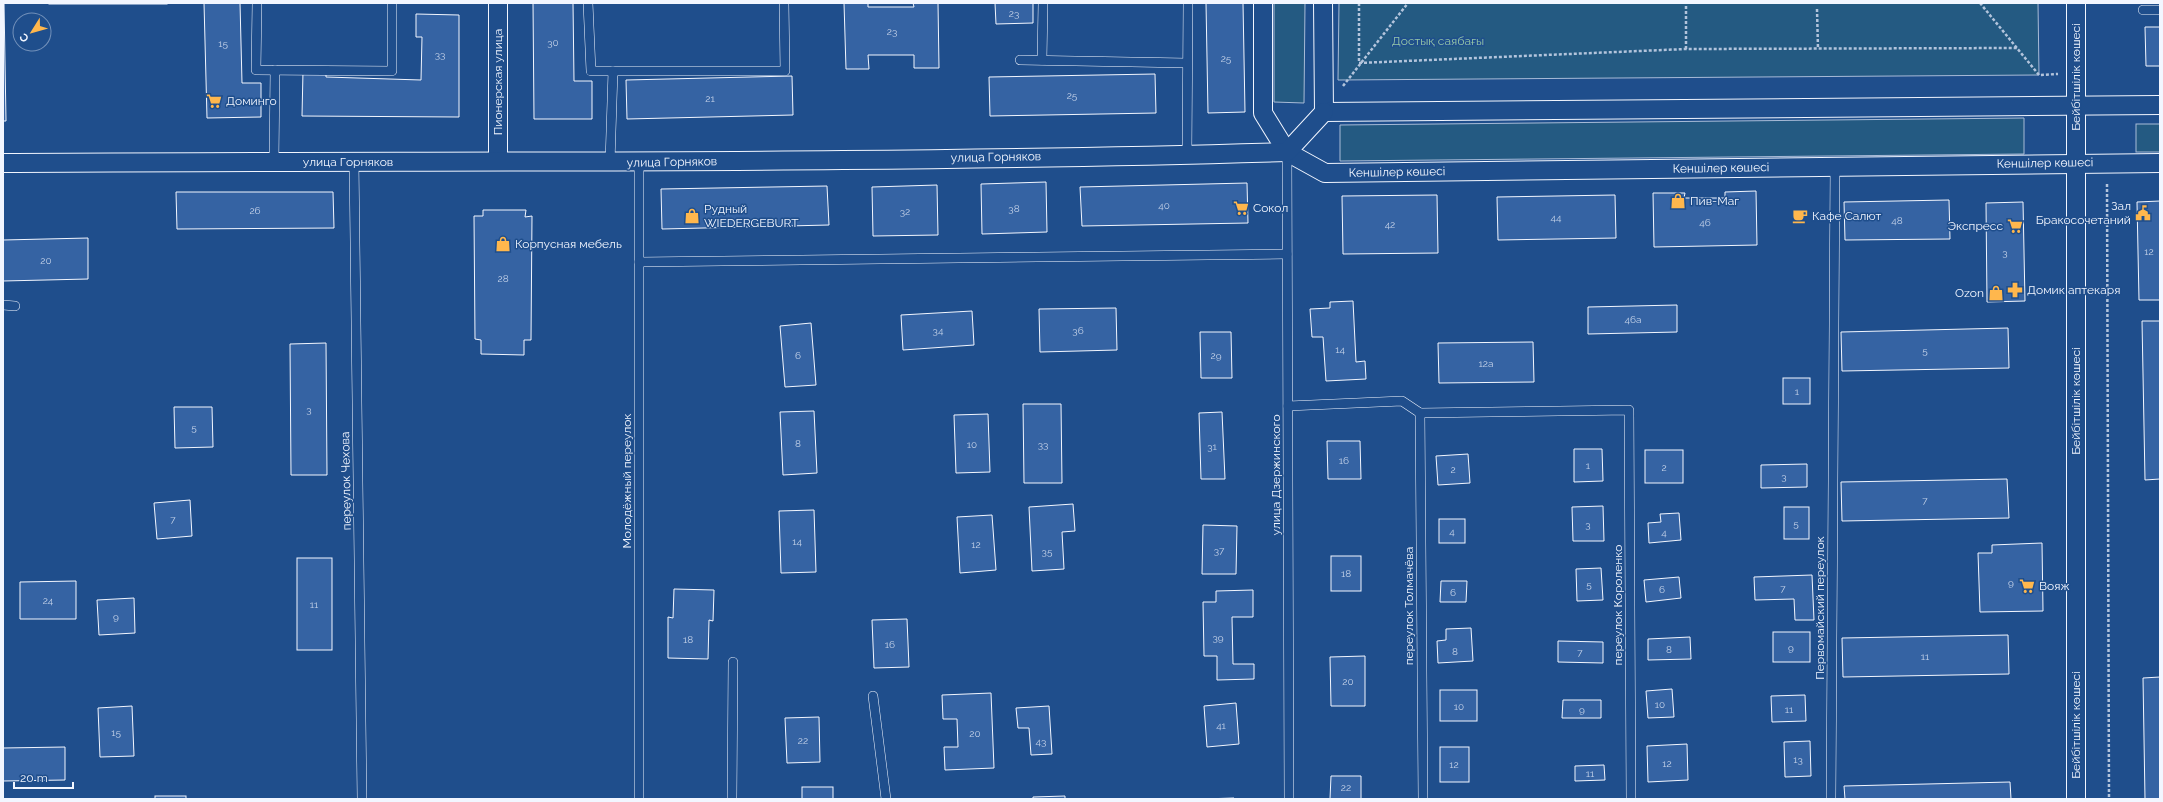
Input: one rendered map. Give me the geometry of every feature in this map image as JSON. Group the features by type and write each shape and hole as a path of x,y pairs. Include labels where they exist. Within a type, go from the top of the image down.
{"street":[{"name":"Пионерская улица","path":"498,3 498,162"},
{"path":"1263,3 1263,113 1287,152 1324,112 1323,3"},
{"name":"Бейбітшілік көшесі","path":"2076,3 2076,799"},
{"path":"1324,112 2160,105"},
{"name":"улица Горняков","path":"3,163 274,161 639,162 1187,155 1287,152"},
{"name":"Кеншілер көшесі","path":"1287,152 1325,173 2160,163"}],"lane":[{"path":"257,3 256,70 392,71 392,3"},
{"path":"588,3 591,71 785,71 784,3"},
{"path":"1042,60 1043,3"},
{"path":"1187,155 1188,3"},
{"path":"2143,10 2160,10"},
{"path":"1020,60 1187,62"},
{"path":"274,161 275,70"},
{"path":"610,162 613,71"},
{"name":"улица Дзержинского","path":"1287,152 1290,799"},
{"name":"переулок Чехова","path":"354,162 362,799"},
{"name":"Молодёжный переулок","path":"639,162 639,799"},
{"name":"Первомайский переулок","path":"1831,799 1832,416 1835,166"},
{"path":"639,262 1287,254"},
{"path":"3,305 15,306"},
{"path":"1288,406 1402,401 1420,413"},
{"name":"переулок Короленко","path":"1420,413 1629,410 1631,799"},
{"name":"переулок Толмачёва","path":"1420,413 1423,799"},
{"path":"732,799 733,662"},
{"path":"873,696 886,799"}],"path":[{"path":"1359,3 1359,63"},
{"path":"1342,88 1359,63 1408,3"},
{"path":"1686,3 1686,49"},
{"path":"1980,3 2039,74 2076,74"},
{"path":"1817,8 1818,49"},
{"path":"1359,63 1686,49 2018,48"},
{"path":"2107,184 2109,799"}],"green space":[{"path":"1274,3 1305,3 1304,103 1274,102"},
{"name":"Достық саябағы","path":"1339,3 2038,3 2039,75 1338,80"},
{"path":"2024,118 2024,154 1340,161 1340,125"},
{"path":"2136,124 2160,124 2160,152 2136,152"}],"building":[{"path":"4,3 6,121 3,121"},
{"path":"167,3 167,4 49,4"},
{"path":"204,3 240,3 242,83 261,83 261,117 207,118"},
{"path":"533,3 573,3 574,81 592,81 592,119 534,119"},
{"path":"844,3 868,3 868,7 914,7 913,3 938,3 939,68 914,68 914,55 868,55 869,69 846,69"},
{"path":"995,3 1033,3 1033,23 996,24"},
{"path":"1206,3 1243,3 1245,112 1208,113"},
{"path":"416,14 459,15 459,117 302,116 303,71 326,71 326,77 421,80 422,37 416,37"},
{"path":"2145,27 2160,27 2160,66 2146,66"},
{"path":"1155,74 1156,113 990,116 989,77"},
{"path":"792,76 793,115 627,119 626,80"},
{"path":"1046,182 1047,232 982,234 981,184"},
{"path":"1247,183 1248,223 1082,226 1080,187"},
{"path":"937,185 938,235 873,236 872,187"},
{"path":"827,186 829,225 662,229 661,189"},
{"path":"1756,191 1757,245 1654,247 1653,193 1685,193 1684,198 1725,198 1725,192"},
{"path":"176,192 333,192 334,228 177,229"},
{"path":"1437,195 1438,253 1343,254 1342,196"},
{"path":"1615,195 1616,238 1498,240 1497,197"},
{"path":"1949,200 1950,239 1845,240 1844,202"},
{"path":"2160,201 2160,300 2139,300 2137,202"},
{"path":"2023,202 2025,301 1987,302 1986,203"},
{"path":"483,210 526,210 525,217 532,216 531,340 524,340 524,355 481,354 481,340 475,339 474,216 483,216"},
{"path":"88,238 88,279 3,281 3,240"},
{"path":"1353,301 1356,362 1365,361 1366,379 1326,381 1323,337 1312,337 1310,309 1330,308 1330,302"},
{"path":"1677,305 1677,332 1588,334 1588,307"},
{"path":"1116,308 1117,350 1040,352 1039,309"},
{"path":"972,311 974,345 903,350 901,315"},
{"path":"2142,321 2160,321 2160,479 2145,480"},
{"path":"811,323 816,385 785,387 780,326"},
{"path":"2008,328 2009,368 1842,371 1841,332"},
{"path":"1200,332 1231,332 1232,378 1201,378"},
{"path":"1533,342 1534,382 1439,383 1438,343"},
{"path":"326,343 327,475 291,475 290,344"},
{"path":"1783,378 1810,378 1810,404 1783,404"},
{"path":"1023,404 1061,404 1062,483 1024,483"},
{"path":"174,407 212,407 213,447 175,448"},
{"path":"814,411 817,473 783,475 780,412"},
{"path":"1222,412 1225,479 1201,479 1199,413"},
{"path":"988,414 990,472 956,473 954,415"},
{"path":"1327,441 1360,441 1361,479 1328,479"},
{"path":"1574,449 1602,449 1603,481 1574,482"},
{"path":"1645,450 1683,450 1683,483 1645,483"},
{"path":"1468,454 1470,483 1438,485 1436,456"},
{"path":"1807,464 1807,487 1761,488 1761,465"},
{"path":"2007,479 2009,518 1842,521 1841,482"},
{"path":"190,500 192,536 157,539 154,503"},
{"path":"1073,504 1075,531 1062,532 1064,569 1032,571 1029,507"},
{"path":"1603,506 1604,541 1573,541 1572,507"},
{"path":"1784,507 1809,507 1809,539 1784,539"},
{"path":"814,510 816,572 781,573 779,511"},
{"path":"1679,513 1681,540 1649,543 1648,523 1661,522 1660,514"},
{"path":"992,515 996,570 960,573 957,517"},
{"path":"1439,519 1465,519 1465,543 1439,543"},
{"path":"1203,525 1237,526 1236,574 1202,574"},
{"path":"2042,543 2043,611 1980,612 1978,553 1992,553 1992,545"},
{"path":"1331,556 1361,556 1361,591 1331,591"},
{"path":"297,558 332,558 332,650 297,650"},
{"path":"1601,568 1603,600 1577,601 1576,569"},
{"path":"1812,575 1814,620 1795,620 1794,599 1755,600 1754,577"},
{"path":"1679,577 1681,598 1646,602 1644,580"},
{"path":"76,581 76,619 20,619 20,582"},
{"path":"1441,581 1467,581 1466,602 1440,602"},
{"path":"674,589 714,590 713,621 709,620 708,659 668,658 668,617 673,618"},
{"path":"1253,590 1253,617 1232,617 1233,664 1254,664 1254,679 1217,680 1217,656 1204,656 1203,602 1216,602 1216,591"},
{"path":"134,598 135,633 99,635 97,600"},
{"path":"907,619 909,667 874,668 872,620"},
{"path":"1471,628 1473,661 1438,663 1437,641 1446,640 1446,629"},
{"path":"1773,632 1810,632 1810,662 1773,662"},
{"path":"2008,635 2009,674 1843,677 1842,638"},
{"path":"1690,637 1691,659 1648,660 1648,639"},
{"path":"1558,641 1603,642 1603,663 1558,662"},
{"path":"1365,656 1365,706 1331,706 1330,657"},
{"path":"2160,677 2160,799 2145,799 2143,678"},
{"path":"1672,689 1674,717 1648,718 1646,691"},
{"path":"1440,690 1477,690 1477,721 1440,721"},
{"path":"991,693 994,768 945,770 944,747 958,747 957,719 943,719 942,695"},
{"path":"1805,695 1806,721 1772,722 1771,696"},
{"path":"1563,700 1601,700 1601,718 1562,718"},
{"path":"1236,703 1239,744 1207,747 1204,706"},
{"path":"132,706 134,756 100,757 98,708"},
{"path":"1049,706 1052,754 1031,755 1029,728 1018,728 1016,708"},
{"path":"819,717 820,762 787,763 785,718"},
{"path":"1810,741 1811,776 1785,777 1784,742"},
{"path":"1687,744 1688,780 1648,782 1647,746"},
{"path":"65,747 65,780 3,781 3,748"},
{"path":"1440,747 1469,747 1469,782 1440,782"},
{"path":"1604,765 1605,780 1575,781 1575,766"},
{"path":"1331,776 1361,776 1361,799 1330,799"},
{"path":"2010,782 2011,799 1845,799 1844,786"},
{"path":"802,787 833,787 833,799 802,799"},
{"path":"155,796 186,796 186,799 155,799"},
{"path":"1065,796 1065,799 1033,799 1033,797"},
{"path":"1234,798 1234,799 1203,799"}],"place":[{"name":"Доминго","path":"214,101"},
{"name":"Пив-Маг","path":"1678,201"},
{"name":"Сокол","path":"1241,208"},
{"name":"Зал Бракосочетаний","path":"2143,213"},
{"name":"Рудный WIEDERGEBURT","path":"692,216"},
{"name":"Кафе Салют","path":"1800,216"},
{"name":"Экспресс","path":"2015,226"},
{"name":"Корпусная мебель","path":"503,244"},
{"name":"Домик аптекаря","path":"2015,290"},
{"name":"Ozon","path":"1996,293"},
{"name":"Вояж","path":"2027,586"}]}
